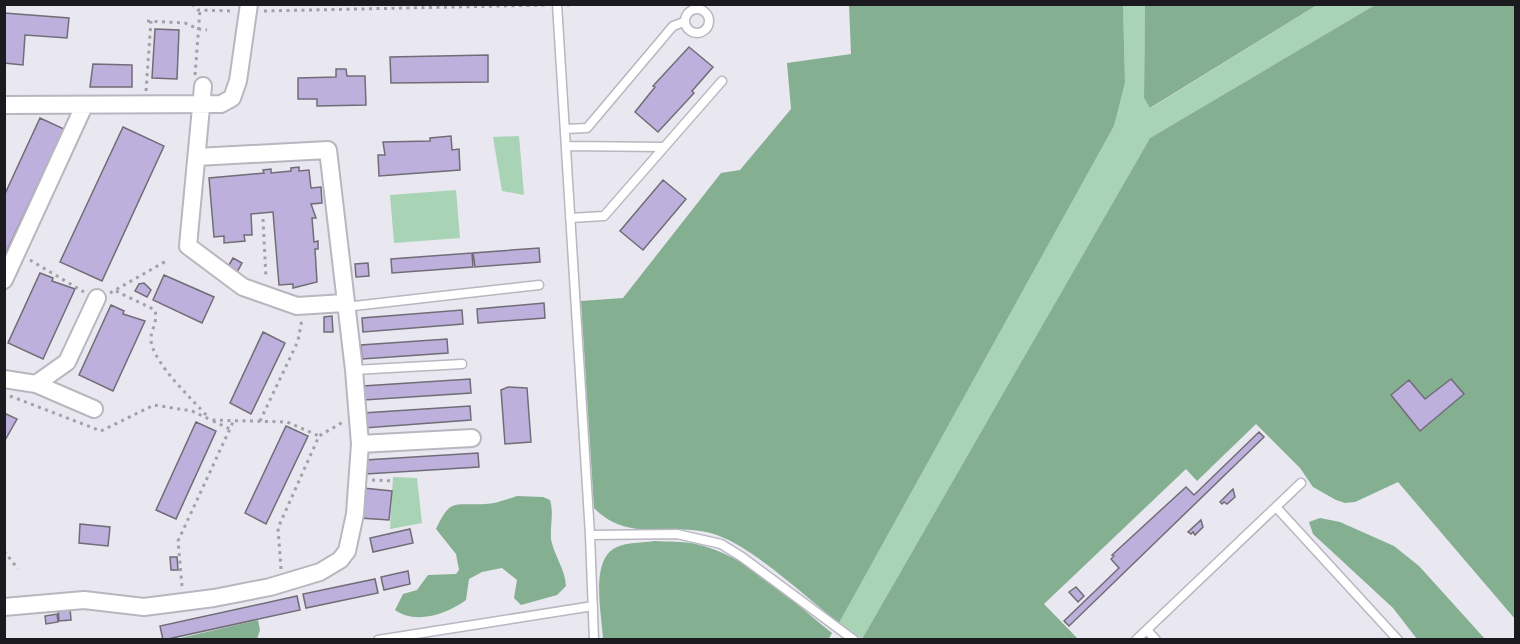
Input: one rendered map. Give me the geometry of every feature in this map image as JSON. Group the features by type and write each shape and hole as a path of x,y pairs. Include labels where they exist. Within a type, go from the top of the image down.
{"street":[{"path":"4,105 222,104 232,98 238,81 248,9"},
{"path":"199,83 201,105 188,246 243,287 301,306 345,305"},
{"path":"4,280 84,106"},
{"path":"4,607 84,600 144,607 214,598 282,583 330,568 340,560 351,541 359,480 360,444 354,370 328,150 197,157"},
{"path":"36,384 67,362 97,297"},
{"path":"4,379 36,384 94,409"},
{"path":"360,444 472,438"}],"lane":[{"path":"557,5 590,535 594,639"},
{"path":"565,129 586,128 673,26 684,22"},
{"path":"570,218 604,216 722,81"},
{"path":"566,146 664,147"},
{"path":"345,305 539,285"},
{"path":"354,370 462,364"},
{"path":"1136,639 1301,483"},
{"path":"1276,507 1398,639"},
{"path":"590,535 677,534 721,544 854,639"},
{"path":"378,639 593,606"},
{"path":"1147,630 1156,639"}],"path":[{"path":"192,4 200,10 557,5"},
{"path":"199,83 200,10"},
{"path":"145,105 149,21 185,23 207,30"},
{"path":"263,219 267,280"},
{"path":"16,255 48,269 76,288 97,297"},
{"path":"168,260 116,291 155,310 158,321 151,337 157,358 211,420 286,422 319,436"},
{"path":"260,421 298,341 302,322 301,306"},
{"path":"4,394 101,431 154,405 192,411 230,429"},
{"path":"282,583 278,528 319,436 357,413"},
{"path":"183,602 178,541 234,420"},
{"path":"359,480 393,481"},
{"path":"4,550 18,570"}],"green space":[{"path":"1145,4 1317,5 1150,108 1144,98"},
{"path":"849,5 1123,5 1125,83 1114,126 839,623 767,565 724,538 707,532 640,529 624,526 609,520 594,508 581,301 623,298 721,173 740,170 791,109 787,63 851,54"},
{"path":"1123,5 1145,5 1144,98 1151,108 1317,5 1375,5 1150,138 862,639 839,623 1114,126 1125,83"},
{"path":"1375,5 1515,5 1515,619 1398,482 1355,502 1345,503 1336,500 1313,487 1300,468 1256,424 1197,481 1186,469 1044,604 1078,639 862,639 1150,138"},
{"path":"519,136 524,195 502,191 493,137"},
{"path":"456,190 460,238 394,243 390,195"},
{"path":"393,477 417,478 422,523 390,529"},
{"path":"517,496 543,497 550,500 551,539 564,573 566,586 557,595 521,605 514,598 517,580 502,568 482,572 469,579 466,600 450,610 431,616 412,617 395,610 403,594 417,590 428,575 456,574 459,570 456,554 436,529 450,508 460,504 493,503"},
{"path":"1320,518 1340,522 1394,546 1419,566 1485,639 1417,639 1393,608 1313,534 1309,522"},
{"path":"654,541 696,544 734,558 768,581 832,633 828,640 603,639 599,588 603,563 608,553 621,545"},
{"path":"258,620 260,630 257,639 176,639"}],"building":[{"path":"4,13 69,18 67,38 25,35 23,65 4,63"},
{"path":"155,29 179,30 177,79 152,78"},
{"path":"689,47 713,67 692,91 694,93 658,132 635,112 655,87 653,86"},
{"path":"488,55 488,82 391,83 390,57"},
{"path":"93,64 132,65 132,87 90,87"},
{"path":"336,69 346,69 347,76 365,76 366,105 317,106 317,99 298,99 298,78 336,77"},
{"path":"40,118 64,129 4,257 4,196"},
{"path":"123,127 164,146 102,281 60,262"},
{"path":"451,136 452,150 459,149 460,170 379,176 378,155 385,155 383,142 430,141 430,138"},
{"path":"299,167 299,171 309,170 311,188 321,187 322,203 311,204 316,218 312,218 314,242 318,241 318,249 315,249 317,282 293,288 293,284 279,285 273,212 251,214 252,235 244,235 245,241 224,243 224,236 214,237 209,178 264,173 263,170 271,169 271,173 291,171 291,168"},
{"path":"663,180 686,199 643,250 620,231"},
{"path":"539,248 540,262 475,267 473,253"},
{"path":"472,253 473,267 392,273 391,259"},
{"path":"233,258 242,263 235,276 226,270"},
{"path":"368,263 369,276 356,277 355,264"},
{"path":"40,273 53,278 52,281 75,289 43,359 8,343"},
{"path":"164,275 214,297 202,323 153,300"},
{"path":"144,283 151,290 147,297 135,291 139,284"},
{"path":"544,303 545,318 478,323 477,309"},
{"path":"111,305 124,311 123,314 145,321 113,391 79,375"},
{"path":"462,310 463,324 363,332 362,318"},
{"path":"332,316 333,332 324,332 324,317"},
{"path":"263,332 285,343 251,414 230,403"},
{"path":"447,339 448,353 362,359 361,345"},
{"path":"470,379 471,393 364,400 363,386"},
{"path":"1451,379 1464,394 1420,431 1391,395 1409,380 1425,399"},
{"path":"508,387 527,388 531,442 505,444 501,390"},
{"path":"470,406 471,420 364,428 363,413"},
{"path":"4,413 17,419 4,442"},
{"path":"196,422 216,431 176,519 156,510"},
{"path":"286,426 308,436 266,524 245,513"},
{"path":"1259,432 1264,437 1069,626 1064,621 1119,568 1111,559 1114,556 1112,555 1186,487 1194,495"},
{"path":"478,453 479,467 366,474 365,460"},
{"path":"363,488 392,491 389,520 360,518"},
{"path":"1233,489 1235,497 1227,504 1224,502 1222,504 1220,502"},
{"path":"1201,520 1203,527 1195,535 1193,532 1191,534 1188,532"},
{"path":"80,524 110,527 108,546 79,543"},
{"path":"410,529 413,543 373,552 370,538"},
{"path":"170,557 177,557 178,570 171,570"},
{"path":"408,571 410,584 384,590 381,577"},
{"path":"375,579 378,593 306,608 303,594"},
{"path":"1076,587 1084,596 1078,602 1069,592"},
{"path":"297,596 300,610 163,640 160,626"},
{"path":"70,608 71,620 59,621 58,609"},
{"path":"57,614 58,622 46,624 45,616"}]}
